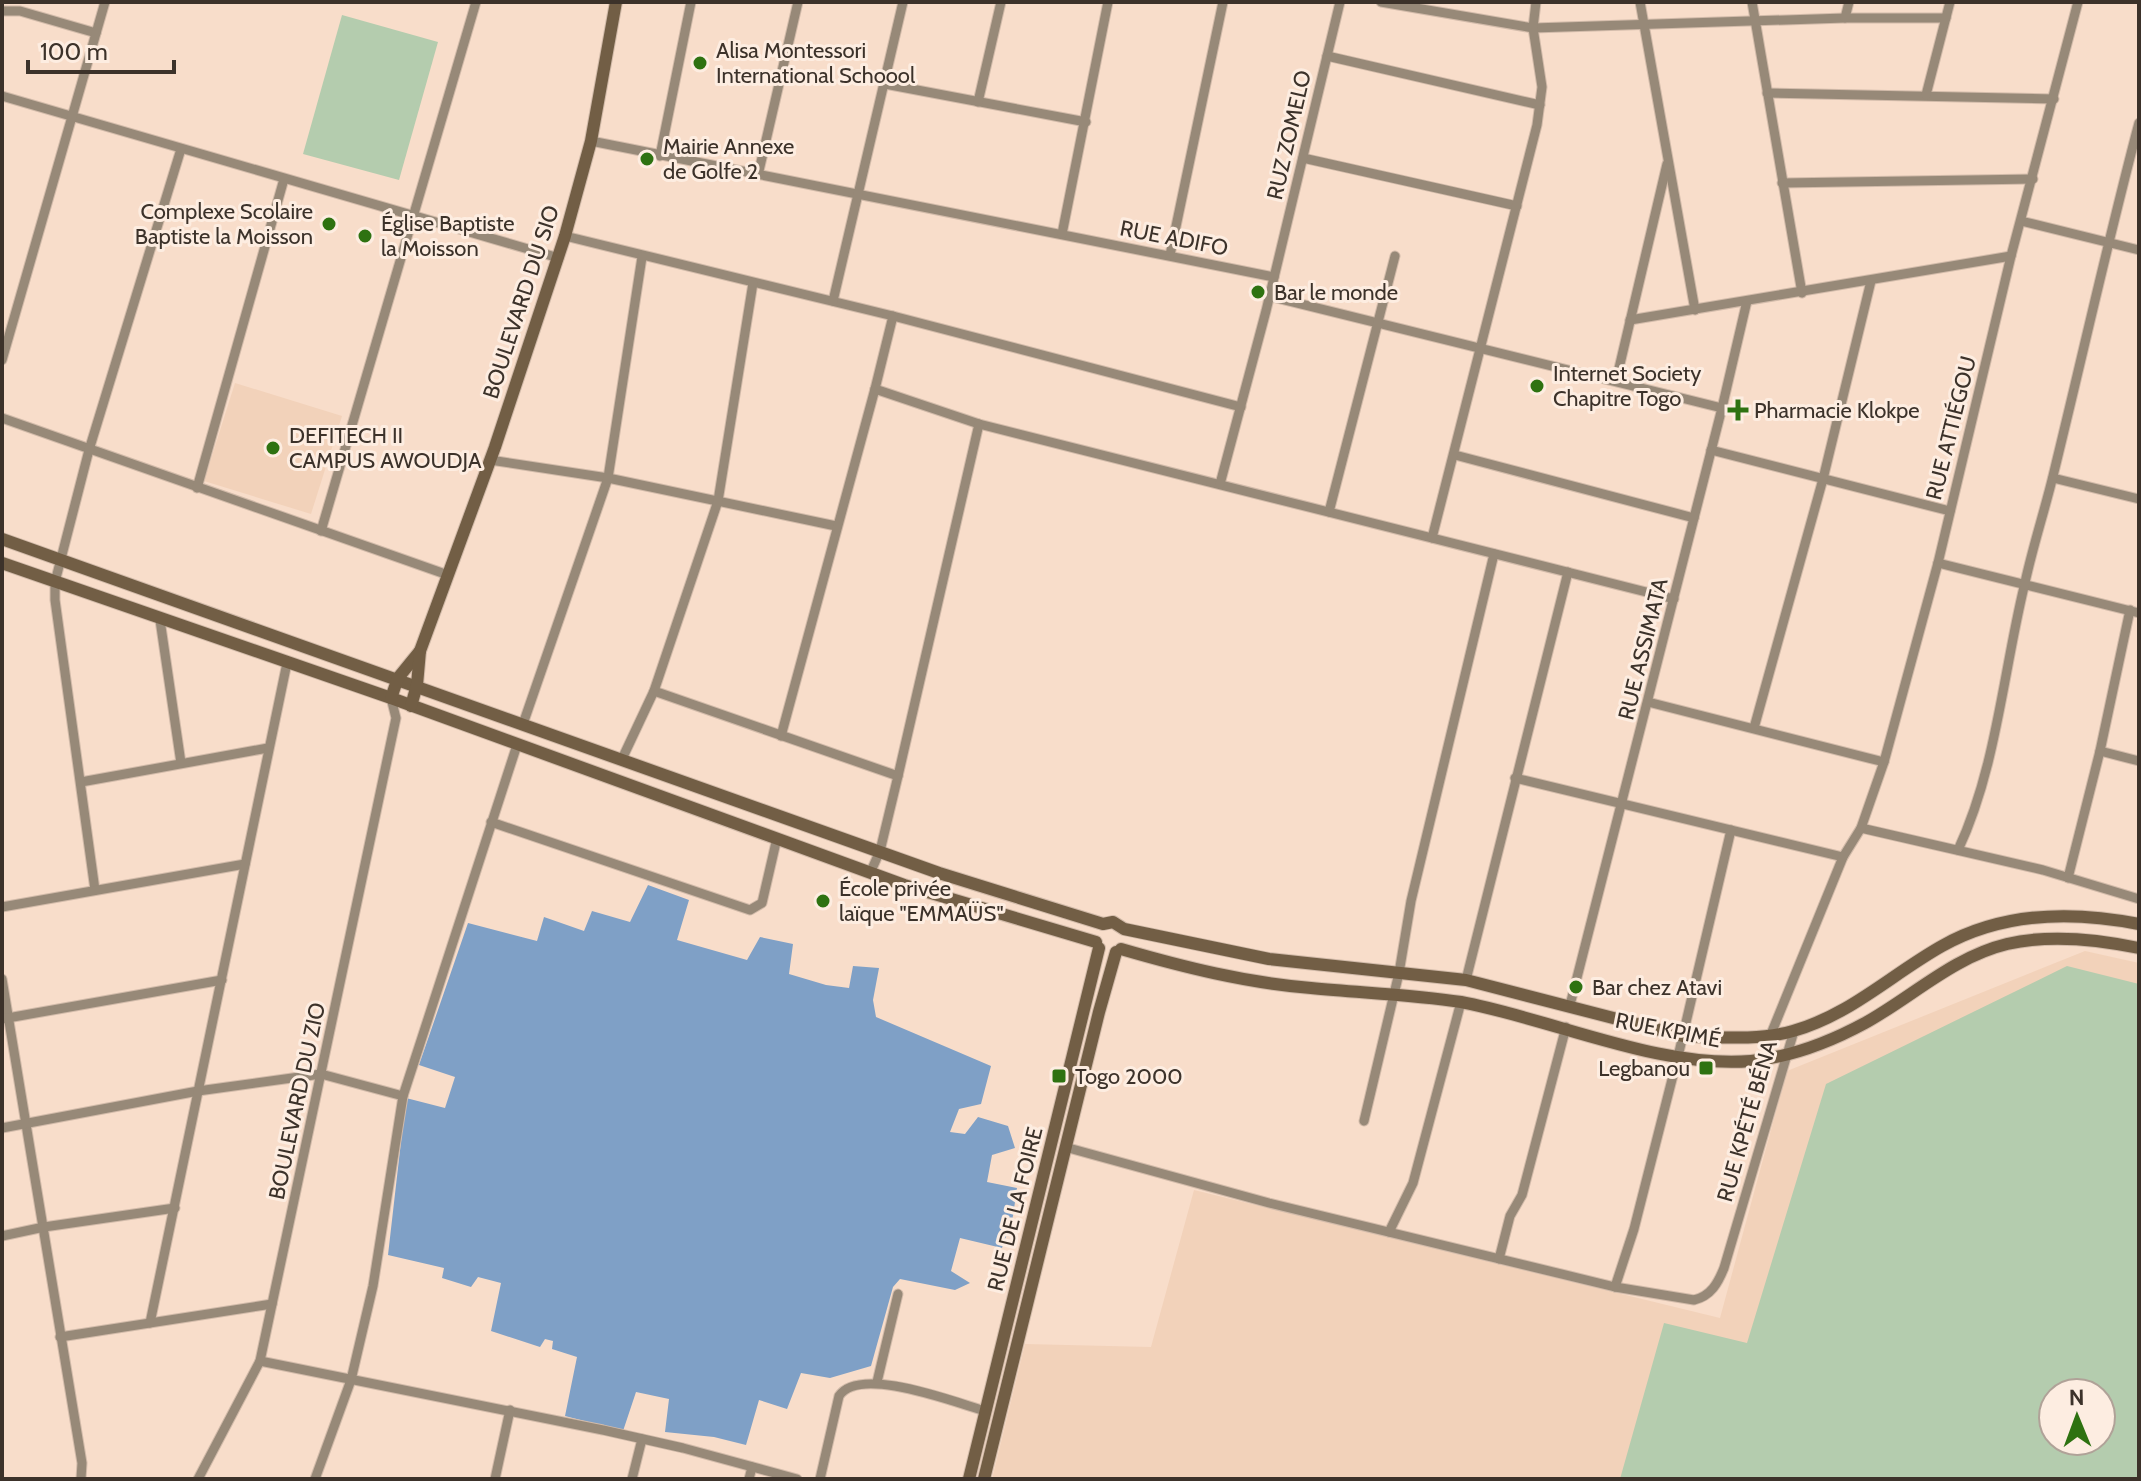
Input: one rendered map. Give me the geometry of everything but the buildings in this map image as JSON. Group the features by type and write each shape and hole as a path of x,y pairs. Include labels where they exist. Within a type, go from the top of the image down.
{"main road":[{"name":"BOULEVARD DU SIO","path":"411,706 417,685 420,651 559,258 591,141 616,2"},
{"path":"2,539 939,873 1103,924 1116,923 1124,929 1296,963 1466,980 1683,1036 1715,1037 1794,1031"},
{"path":"2,563 391,698 930,894 1098,945 1105,952 1118,951"},
{"name":"BOULEVARD DU SIO","path":"391,698 398,678 420,651"},
{"name":"RUE KPÉTÉ BÉNA","path":"1794,1031 1872,994 1962,935 1997,924 2070,915 2104,917 2139,924"},
{"path":"1098,945 1096,932 1103,924"},
{"path":"984,1479 1065,1147 1118,951 1126,940 1124,929"},
{"name":"RUE KPIMÉ","path":"1118,951 1263,982 1461,1002 1678,1057 1726,1062 1786,1055 1833,1039 1865,1023 1952,967 2006,944 2064,939 2102,941 2139,948"},
{"name":"RUE DE LA FOIRE","path":"969,1479 1098,945"}],"street":[{"path":"2,360 105,2"},
{"path":"321,531 476,2"},
{"path":"660,156 691,2"},
{"path":"758,175 798,2"},
{"path":"833,301 903,2"},
{"path":"978,102 1001,2"},
{"path":"1062,234 1108,2"},
{"path":"1170,255 1223,2"},
{"name":"RUZ ZOMELO","path":"1274,277 1340,2"},
{"path":"1381,2 1533,28 1845,18 1946,18"},
{"path":"1432,538 1540,105 1542,87 1533,28 1536,2"},
{"path":"1640,2 1695,310"},
{"path":"1752,2 1802,293"},
{"path":"1845,18 1849,2"},
{"path":"1926,95 1950,2"},
{"name":"RUE ATTIÉGOU","path":"1771,1034 1843,857 1861,828 1884,762 1938,563 2011,256 2078,2"},
{"path":"9,7 96,33"},
{"path":"1327,56 1540,105"},
{"path":"885,84 1086,122"},
{"path":"1767,93 2054,99"},
{"path":"2,96 559,258"},
{"path":"1958,850 1971,821 1991,746 2024,584 2053,478 2107,242 2139,123"},
{"name":"RUE ADIFO","path":"591,141 1274,277"},
{"path":"95,890 55,582 89,450 181,149"},
{"path":"1616,381 1668,157"},
{"path":"1303,158 1517,206"},
{"path":"197,488 284,179"},
{"path":"1782,183 2033,179"},
{"path":"2021,221 2139,250"},
{"path":"565,236 893,316 1241,407"},
{"path":"1329,512 1395,256"},
{"path":"1630,320 2011,256"},
{"path":"523,724 608,478 642,257"},
{"path":"1220,484 1274,277"},
{"path":"1754,728 1823,479 1871,281"},
{"path":"622,759 654,691 718,501 753,283"},
{"path":"1269,296 1722,408"},
{"name":"RUE ASSIMATA","path":"1570,1005 1623,805 1747,301"},
{"path":"781,736 893,316"},
{"path":"875,389 979,424 1674,599"},
{"path":"2,418 448,575"},
{"path":"871,871 880,851 979,424"},
{"path":"1711,450 1950,511"},
{"path":"1455,455 1694,518"},
{"path":"490,460 608,478 836,526"},
{"path":"2053,478 2139,499"},
{"path":"1364,1121 1395,994 1411,901 1494,554"},
{"path":"1938,563 2135,611 2068,878"},
{"path":"1466,980 1568,572"},
{"path":"160,620 181,763"},
{"path":"150,1323 287,663"},
{"path":"654,691 898,776"},
{"name":"BOULEVARD DU ZIO","path":"198,1479 260,1361 396,718 391,698"},
{"path":"1648,702 1884,762"},
{"path":"396,718 411,706"},
{"path":"315,1479 351,1380 373,1286 403,1096 517,745"},
{"path":"81,782 268,748"},
{"path":"2100,751 2139,761"},
{"path":"1515,778 1843,857"},
{"path":"491,822 750,910 762,903 777,838"},
{"path":"1861,828 2068,878 2139,899"},
{"path":"1065,1147 1269,1203 1615,1287 1634,1229 1678,1057 1731,830"},
{"path":"2,907 245,864"},
{"path":"2,979 5,1019 44,1227 82,1463 81,1479"},
{"path":"5,1019 222,980"},
{"path":"1389,1232 1413,1183 1461,1002"},
{"path":"1499,1259 1510,1216 1522,1195 1566,1027"},
{"name":"RUE KPÉTÉ BÉNA","path":"1615,1287 1686,1300 1702,1298 1712,1291 1724,1268 1794,1031"},
{"path":"2,1128 198,1091 321,1074 403,1096"},
{"path":"2,1236 175,1208"},
{"path":"877,1382 898,1294"},
{"path":"60,1337 272,1304"},
{"path":"260,1361 642,1439 797,1479"},
{"path":"820,1479 839,1396 848,1386 877,1382 985,1411"},
{"path":"495,1479 510,1410"},
{"path":"632,1479 642,1439"},
{"path":"749,1479 752,1467"}],"shaded area":[{"name":"DEFITECH II CAMPUS AWOUDJA","path":"235,383 342,416 311,514 204,481"},
{"path":"2085,951 2139,963 2139,1479 992,1479 1025,1344 1151,1347 1194,1190 1720,1318 1787,1071"}],"green space":[{"path":"342,15 438,42 399,180 303,154"},
{"path":"2067,966 2139,984 2139,1479 1620,1479 1664,1323 1747,1343 1826,1084"}],"water":[{"path":"648,885 689,900 677,940 747,960 760,937 793,944 789,974 826,985 849,988 853,966 879,968 873,1000 876,1017 991,1066 981,1104 959,1109 950,1132 965,1134 978,1117 1008,1126 1015,1148 992,1155 987,1182 1017,1188 1013,1216 1002,1248 960,1238 951,1271 970,1283 955,1290 900,1279 893,1287 871,1366 830,1378 801,1373 787,1409 759,1400 746,1445 714,1437 665,1432 669,1399 636,1392 623,1431 565,1416 577,1357 552,1349 553,1341 545,1339 540,1347 491,1331 501,1283 478,1277 471,1287 442,1278 444,1268 388,1255 406,1098 445,1108 455,1077 419,1065 468,923 537,941 544,917 584,931 592,911 630,922"}],"place":[{"name":"Alisa Montessori International Schoool","path":"700,63"},
{"name":"Mairie Annexe de Golfe 2","path":"647,159"},
{"name":"Complexe Scolaire Baptiste la Moisson","path":"329,224"},
{"name":"Église Baptiste la Moisson","path":"365,236"},
{"name":"Bar le monde","path":"1258,292"},
{"name":"Internet Society Chapitre Togo","path":"1537,386"},
{"name":"Pharmacie Klokpe","path":"1738,410"},
{"name":"DEFITECH II CAMPUS AWOUDJA","path":"273,448"},
{"name":"École privée laïque \"EMMAÜS\"","path":"823,901"},
{"name":"Bar chez Atavi","path":"1576,987"},
{"name":"Legbanou","path":"1706,1068"},
{"name":"Togo 2000","path":"1059,1076"}]}
